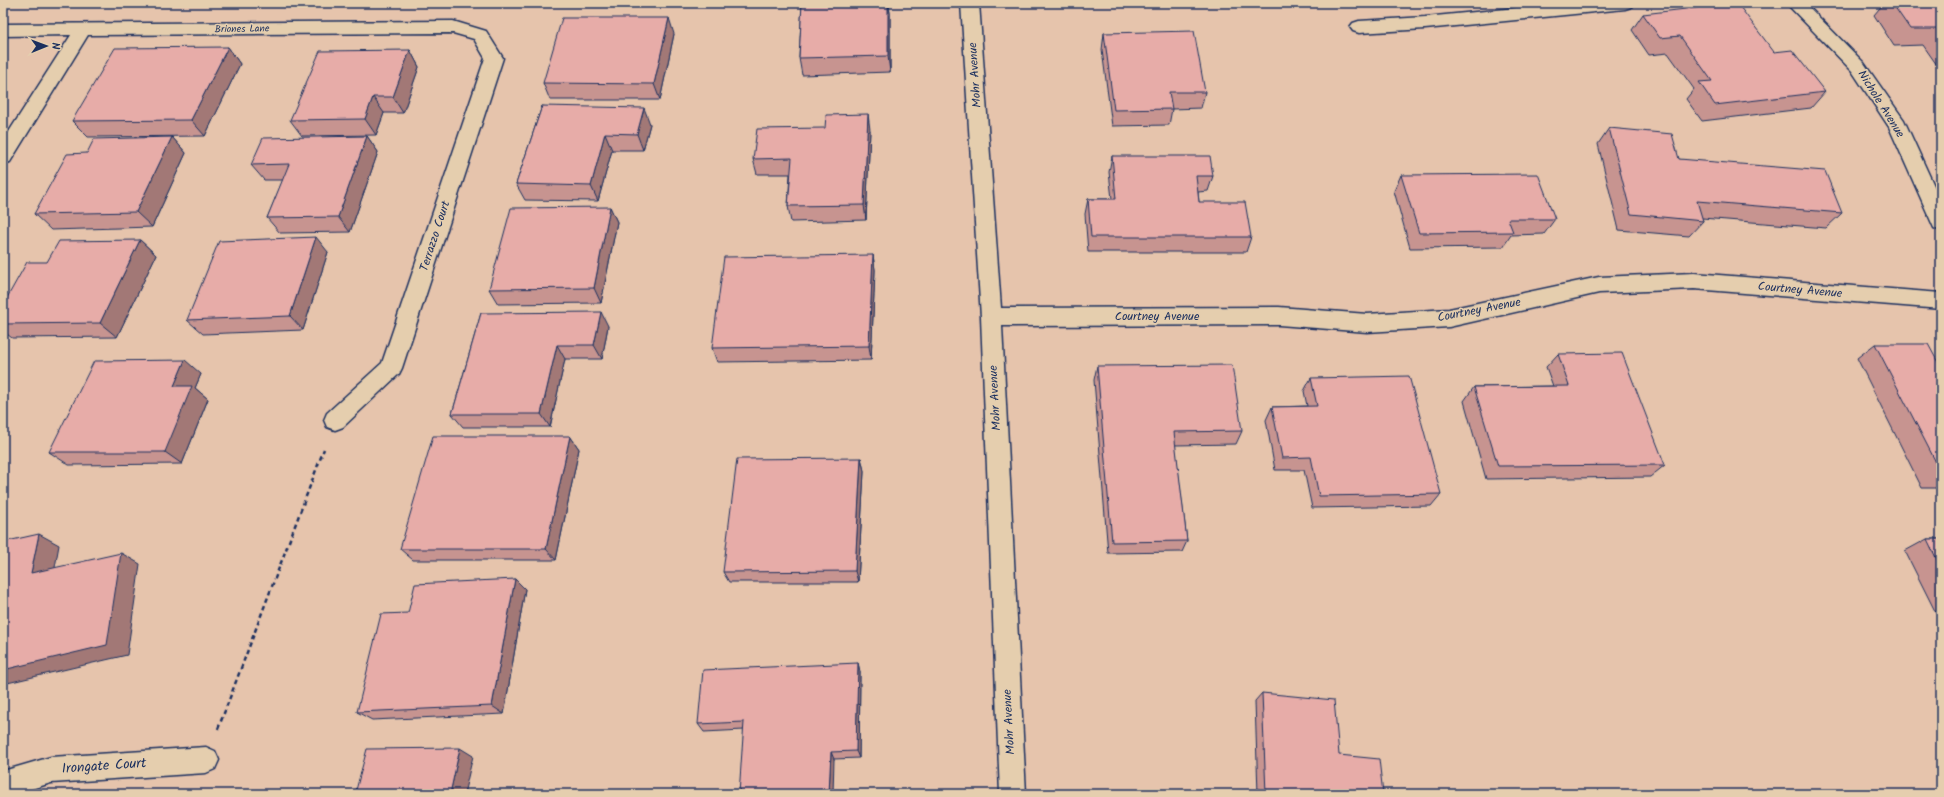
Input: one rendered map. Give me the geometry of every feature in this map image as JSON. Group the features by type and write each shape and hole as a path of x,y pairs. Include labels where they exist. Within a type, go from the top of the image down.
{"street":[{"name":"Mohr Avenue","path":"970,3 992,317 1013,794"},
{"path":"1359,28 1425,23 1624,3"},
{"name":"Nichole Avenue","path":"1794,3 1858,67 1897,125 1941,223"},
{"name":"Briones Lane","path":"3,30 453,27 480,34"},
{"path":"3,157 83,30"},
{"name":"Terrazzo Court","path":"335,420 391,368 494,58 480,34"},
{"name":"Courtney Avenue","path":"992,317 1279,316 1367,323 1449,318 1599,285 1694,281 1941,301"},
{"name":"Irongate Court","path":"3,784 51,770 206,760"}],"path":[{"path":"206,760 335,420"}],"building":[{"path":"802,3 888,3 888,56 799,58"},
{"path":"1737,3 1774,52 1792,50 1825,92 1715,105 1699,82 1712,81 1680,36 1660,38 1643,14"},
{"path":"1892,3 1941,3 1941,31 1939,29 1910,29"},
{"path":"562,18 669,18 654,84 543,83"},
{"path":"1194,31 1205,92 1169,92 1172,109 1114,110 1104,33"},
{"path":"228,47 191,120 72,121 115,48"},
{"path":"410,50 393,97 373,97 365,119 290,120 320,51"},
{"path":"542,106 644,108 637,134 605,133 591,186 516,184"},
{"path":"868,114 864,205 788,206 792,158 753,159 757,129 825,128 826,115"},
{"path":"1609,128 1672,134 1679,159 1825,171 1842,213 1697,201 1703,221 1631,214"},
{"path":"367,136 338,217 267,218 289,164 251,165 263,138"},
{"path":"172,137 136,212 34,214 67,154 87,153 94,139"},
{"path":"1112,156 1210,156 1213,176 1196,176 1199,202 1245,202 1251,237 1091,237 1088,199 1116,199"},
{"path":"1538,174 1555,219 1508,219 1513,232 1419,233 1401,175"},
{"path":"610,207 594,288 489,289 511,208"},
{"path":"316,237 290,316 187,320 219,241"},
{"path":"140,240 100,323 3,324 3,305 27,262 47,262 59,241"},
{"path":"873,255 869,346 712,348 724,257"},
{"path":"601,312 594,345 557,345 541,414 452,414 481,313"},
{"path":"1875,344 1928,344 1941,368 1941,472"},
{"path":"1622,353 1665,465 1498,466 1474,387 1569,386 1558,354"},
{"path":"185,360 174,386 192,386 165,452 49,452 94,361"},
{"path":"1232,365 1242,431 1174,432 1187,541 1112,542 1097,366"},
{"path":"1409,376 1441,494 1319,496 1311,457 1282,458 1272,407 1317,406 1311,378"},
{"path":"433,436 570,436 546,549 400,549"},
{"path":"861,458 855,571 723,572 737,459"},
{"path":"39,534 31,573 121,553 107,645 3,670 3,542"},
{"path":"1927,539 1941,539 1941,568"},
{"path":"515,579 492,706 357,712 381,614 408,613 415,584"},
{"path":"858,663 856,751 831,752 829,794 739,794 744,722 698,724 703,670"},
{"path":"1262,693 1334,700 1339,755 1379,759 1383,794 1266,794"},
{"path":"460,748 450,794 355,794 367,749"}]}
